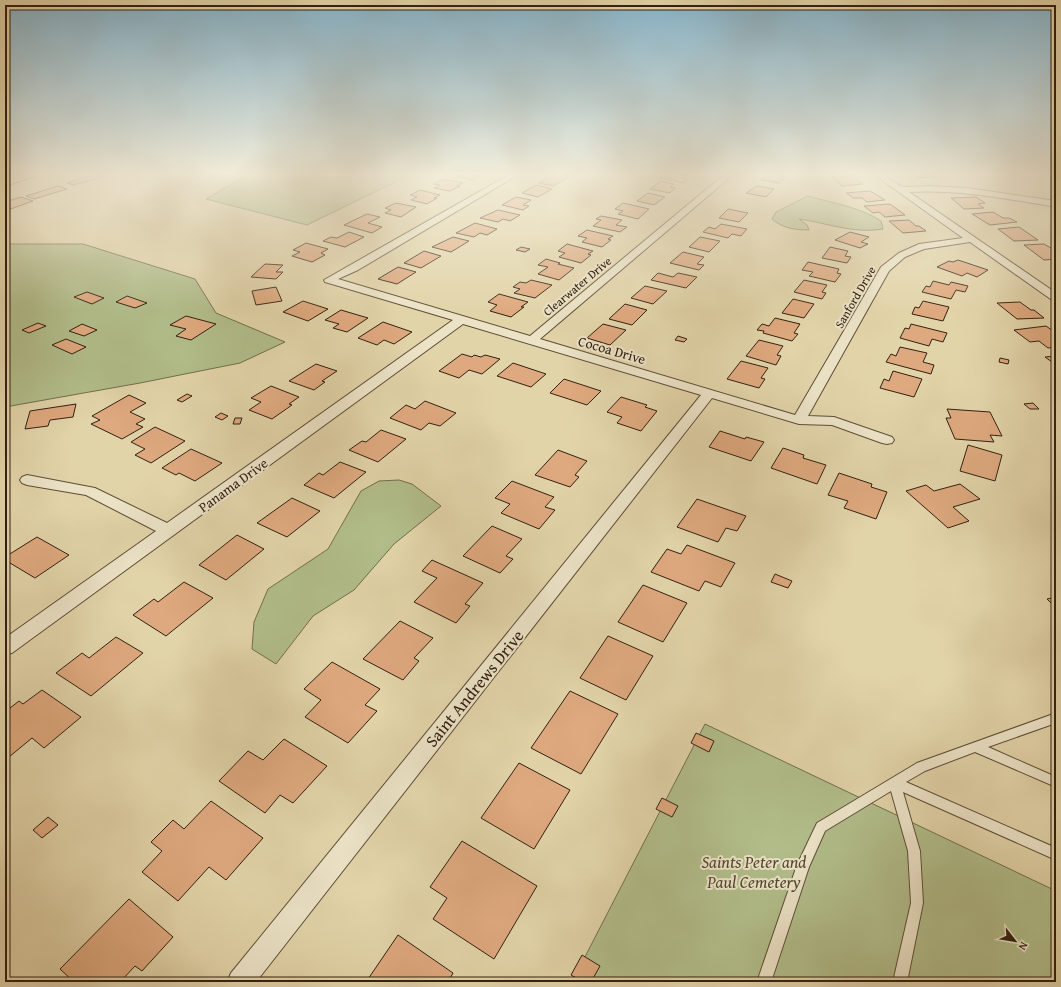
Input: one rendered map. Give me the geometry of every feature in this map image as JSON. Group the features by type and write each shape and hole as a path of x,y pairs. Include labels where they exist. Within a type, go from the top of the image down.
{"street":[{"name":"Cocoa Drive","path":"438,219 354,268 328,280 799,420 834,421 888,440"},
{"name":"Clearwater Drive","path":"531,341 676,219"},
{"path":"943,219 1056,298"},
{"name":"Sanford Drive","path":"799,420 886,269 902,255 922,246 973,239"},
{"name":"Panama Drive","path":"5,648 461,320"},
{"name":"Saint Andrews Drive","path":"240,982 709,394"},
{"path":"27,480 90,491 169,531"}],"lane":[{"path":"764,982 803,865 821,827 921,767 1054,719"},
{"path":"975,748 1056,782"},
{"path":"895,783 1056,854"},
{"path":"895,783 914,851 917,903 900,982"}],"green space":[{"path":"284,219 319,219 307,225"},
{"path":"772,219 799,219 807,225 809,230 789,228"},
{"path":"799,219 878,219 881,221 883,229 851,229"},
{"path":"5,244 83,244 195,279 216,313 285,342 240,363 140,383 5,407"},
{"path":"399,480 412,484 441,506 394,544 354,590 313,616 276,664 252,649 254,622 268,589 328,549 361,491 379,481"},
{"name":"Saints Peter and Paul Cemetery","path":"705,724 1056,891 1056,982 572,982"}],"building":[{"path":"356,219 376,219 368,223 382,227 372,233 344,225"},
{"path":"485,219 503,219 498,222"},
{"path":"596,219 622,220 616,225 627,227 620,232 593,226 601,220"},
{"path":"724,219 742,219 739,222"},
{"path":"980,219 1011,219 1017,222 990,225"},
{"path":"909,220 916,226 919,226 926,231 903,233 889,221"},
{"path":"475,223 497,229 487,235 480,233 474,237 456,233"},
{"path":"721,224 747,229 741,236 732,234 728,238 703,232 709,227 715,229"},
{"path":"1019,227 1038,240 1014,241 998,229"},
{"path":"587,230 613,236 608,239 611,240 602,247 582,242 587,238 578,236"},
{"path":"349,232 364,237 345,247 323,241 331,237 337,238"},
{"path":"850,232 869,237 861,242 868,244 860,248 835,240"},
{"path":"453,237 469,241 451,252 432,247"},
{"path":"700,237 720,241 709,252 689,247"},
{"path":"306,243 328,249 321,253 325,255 312,262 292,256 300,252 293,250"},
{"path":"567,244 593,251 588,254 591,255 581,263 559,257 565,253 558,251"},
{"path":"1044,244 1056,251 1056,259 1044,260 1024,245"},
{"path":"521,247 530,249 525,252 516,250"},
{"path":"830,247 848,251 845,256 851,257 847,263 822,258"},
{"path":"424,251 441,256 421,268 404,263"},
{"path":"683,252 704,257 697,264 704,265 699,270 670,263"},
{"path":"546,259 574,268 559,280 538,274 548,267 538,265"},
{"path":"958,260 988,270 977,277 967,273 962,276 937,267 949,261 953,262"},
{"path":"808,262 839,269 837,273 841,274 835,282 809,276 813,272 802,270"},
{"path":"265,264 283,265 276,272 283,272 276,279 251,277"},
{"path":"398,267 416,272 397,284 378,279"},
{"path":"658,273 673,277 678,273 697,277 686,288 651,280"},
{"path":"531,280 552,285 535,298 514,293 520,289 513,287 520,282 526,283"},
{"path":"804,280 827,285 822,292 826,293 822,299 794,292"},
{"path":"933,281 949,285 951,282 968,286 965,292 956,290 951,299 922,292 926,286 930,287"},
{"path":"645,286 667,291 653,304 631,298"},
{"path":"276,287 282,301 256,305 252,291"},
{"path":"87,292 104,298 92,304 74,297"},
{"path":"499,294 528,302 511,317 490,311 497,305 488,302"},
{"path":"127,296 147,303 135,308 116,302"},
{"path":"793,299 814,304 804,318 782,313"},
{"path":"303,301 328,309 308,321 283,312"},
{"path":"923,301 949,307 943,321 912,314 915,307 919,308"},
{"path":"1020,302 1044,318 1017,319 997,303"},
{"path":"625,304 647,310 632,325 609,319"},
{"path":"341,310 368,318 347,332 333,328 339,324 325,320"},
{"path":"186,316 216,324 191,340 176,336 186,329 170,325"},
{"path":"775,318 800,324 794,333 798,334 792,341 757,330 762,324 769,326"},
{"path":"383,322 412,332 394,344 384,340 377,345 358,338"},
{"path":"38,323 46,326 29,333 22,330"},
{"path":"82,324 97,330 84,336 69,331"},
{"path":"603,324 626,330 610,345 587,338"},
{"path":"911,324 947,333 943,342 932,339 929,346 900,338 905,328 909,329"},
{"path":"1046,326 1056,333 1056,347 1048,348 1039,341 1030,342 1014,330"},
{"path":"678,336 687,339 684,342 675,340"},
{"path":"66,339 86,347 72,354 52,345"},
{"path":"759,340 783,346 777,355 781,356 776,365 746,356"},
{"path":"900,347 927,353 923,362 934,365 931,374 886,362 891,354 896,356"},
{"path":"462,354 472,357 474,355 481,357 485,355 500,359 482,374 469,370 459,378 439,371"},
{"path":"1056,356 1056,365 1045,357"},
{"path":"1000,358 1009,360 1008,364 999,362"},
{"path":"741,361 768,368 761,378 765,379 759,388 727,379"},
{"path":"513,363 546,374 531,387 497,376"},
{"path":"316,364 337,371 322,381 325,382 314,390 289,381"},
{"path":"893,371 922,379 914,397 880,388 884,379 889,381"},
{"path":"564,379 601,391 587,405 550,393"},
{"path":"271,386 299,397 289,404 292,405 272,419 249,410 261,402 251,398"},
{"path":"187,394 192,396 182,402 177,400"},
{"path":"129,395 146,403 130,412 145,419 136,424 143,427 122,439 91,424 100,420 92,416"},
{"path":"621,397 647,405 645,407 657,411 641,431 617,423 622,417 607,412"},
{"path":"425,401 456,413 440,426 429,423 421,430 390,418 406,405 415,409"},
{"path":"1033,403 1039,409 1030,409 1024,404"},
{"path":"76,404 73,417 50,420 48,426 25,429 30,411"},
{"path":"947,409 990,412 1002,436 990,435 994,442 955,439 946,418 951,418"},
{"path":"221,413 228,416 222,420 215,417"},
{"path":"235,418 242,418 240,424 233,424"},
{"path":"155,427 185,441 151,463 135,455 145,449 131,442"},
{"path":"381,430 406,439 378,462 349,450 362,441 366,442"},
{"path":"720,431 745,439 746,437 764,442 751,461 709,447"},
{"path":"968,445 1002,455 995,481 960,471"},
{"path":"783,448 804,455 803,458 826,465 817,484 771,468"},
{"path":"191,449 222,463 195,481 179,473 176,475 162,468"},
{"path":"558,450 587,461 575,475 579,477 570,487 535,475"},
{"path":"340,462 366,472 334,498 304,485 319,473 323,475"},
{"path":"839,473 872,484 871,487 887,492 876,519 844,508 848,501 828,495"},
{"path":"512,481 554,497 545,507 555,510 539,529 501,513 510,504 495,498"},
{"path":"960,484 980,499 953,507 969,521 948,528 906,491 926,485 934,491"},
{"path":"292,498 320,511 287,537 257,523"},
{"path":"697,499 746,516 737,531 726,528 718,542 677,527"},
{"path":"492,526 522,539 506,556 513,559 500,573 463,556"},
{"path":"237,535 264,549 226,580 199,565"},
{"path":"37,537 69,555 35,578 5,560 5,557"},
{"path":"687,545 735,563 721,587 705,581 699,591 651,572 667,549 681,554"},
{"path":"432,560 483,583 465,604 470,606 456,623 414,602 437,578 422,571"},
{"path":"775,574 792,581 788,588 771,582"},
{"path":"184,582 213,598 166,636 133,615 154,599 158,602"},
{"path":"643,585 687,603 663,642 618,622"},
{"path":"1056,597 1056,608 1047,599"},
{"path":"400,621 433,638 414,658 419,661 403,680 363,659"},
{"path":"608,636 653,656 626,700 580,678"},
{"path":"116,637 143,653 91,696 56,673 82,653 89,658"},
{"path":"332,662 380,689 365,705 377,711 348,743 305,717 321,700 304,689"},
{"path":"42,690 81,717 44,748 32,738 9,757 5,754 5,712 19,701 23,704"},
{"path":"570,691 618,714 581,774 531,748"},
{"path":"696,733 714,741 709,752 691,743"},
{"path":"284,739 327,766 293,803 280,795 265,813 219,781 248,751 263,760"},
{"path":"519,763 570,790 534,849 481,818"},
{"path":"662,798 678,806 672,817 656,809"},
{"path":"211,801 263,838 226,880 209,867 178,901 142,872 162,851 151,842 173,820 184,829"},
{"path":"48,817 58,825 42,838 33,830"},
{"path":"462,841 537,886 494,959 433,919 447,898 430,887"},
{"path":"129,899 173,937 142,971 135,966 120,982 74,982 60,969"},
{"path":"398,935 453,973 448,982 366,982"},
{"path":"582,955 600,966 591,982 583,982 571,975"}]}
